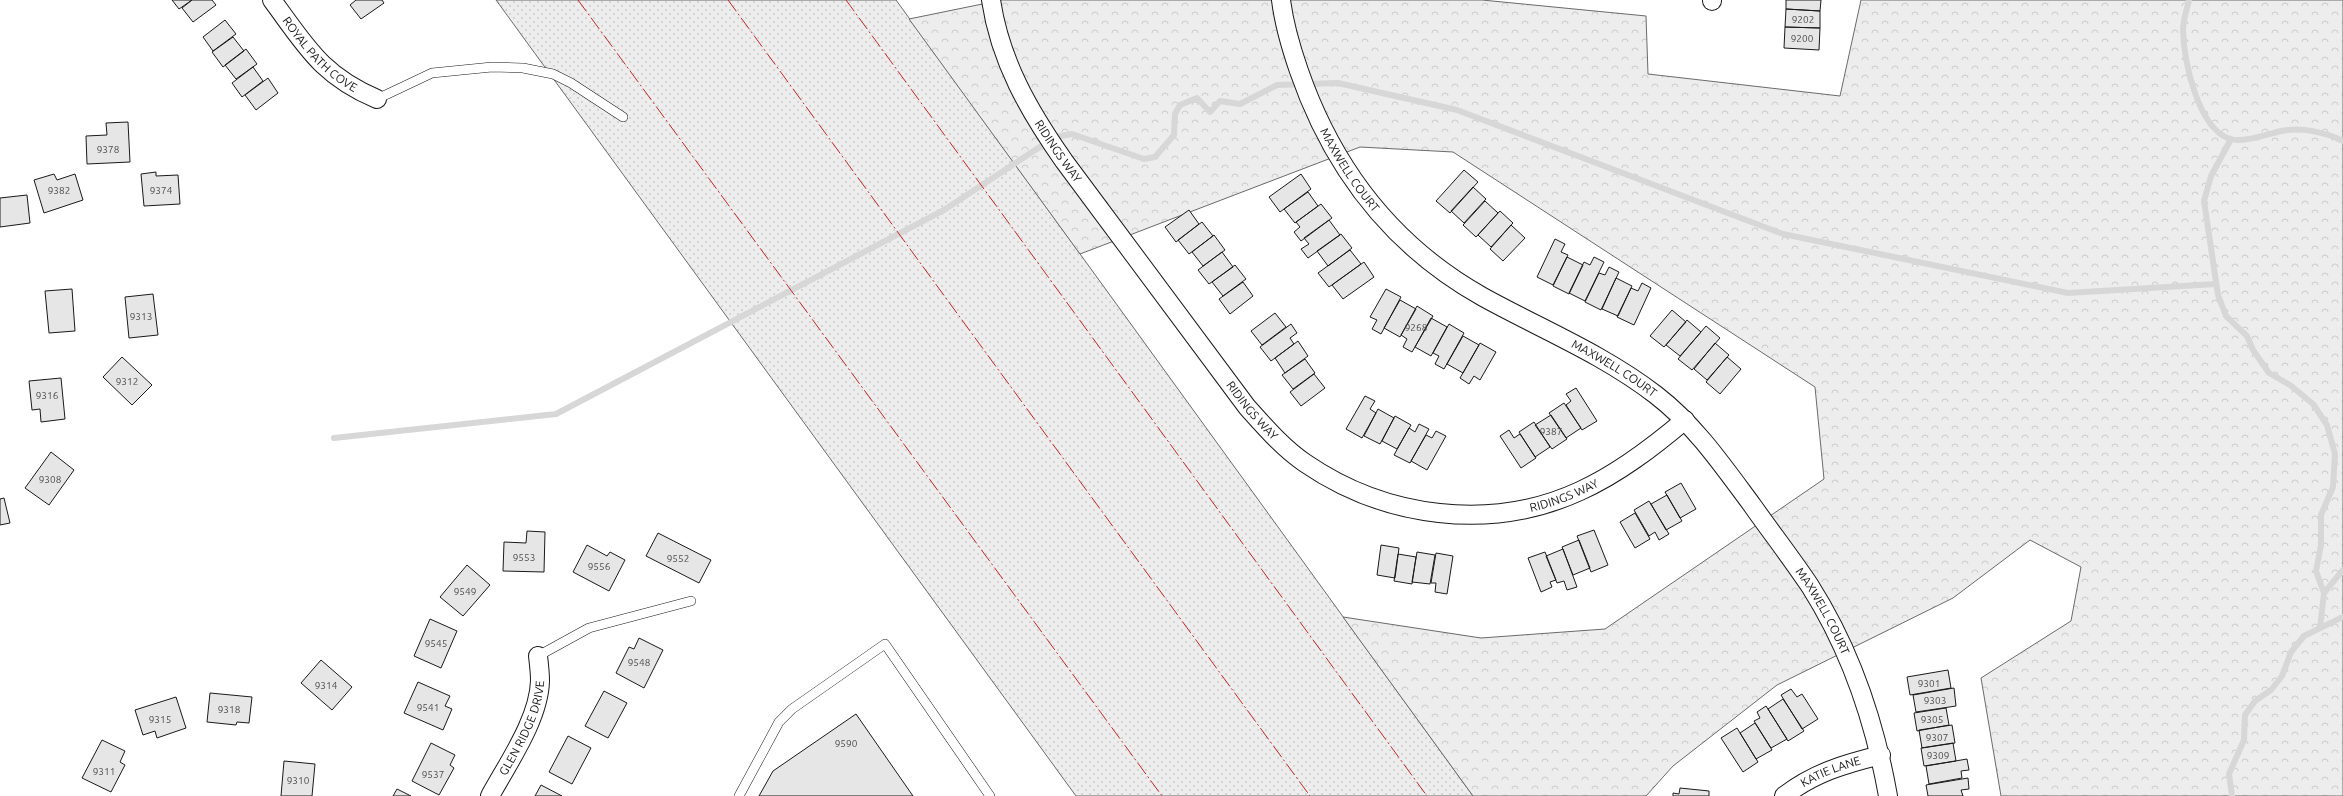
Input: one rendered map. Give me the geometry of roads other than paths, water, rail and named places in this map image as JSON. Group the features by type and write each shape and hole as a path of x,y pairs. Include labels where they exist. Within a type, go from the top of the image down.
{"street":[{"name":"ROYAL PATH COVE","path":"272,0 316,59 354,89 377,99"},
{"name":"RIDINGS WAY","path":"991,0 1004,54 1017,86 1035,120 1247,407 1274,437 1304,463 1339,484 1375,499 1416,510 1496,515 1537,507 1580,491 1641,455 1685,420"},
{"name":"MAXWELL COURT","path":"1281,0 1295,60 1325,135 1346,171 1375,209 1402,239 1436,266 1481,296 1599,356 1624,371 1658,396 1685,420 1715,455 1810,587 1838,637 1860,690 1881,755 1888,796"},
{"name":"GLEN RIDGE DRIVE","path":"490,796 529,724 537,703 540,681 538,656"},
{"name":"KATIE LANE","path":"1784,796 1803,782 1827,769 1881,755"}],"lane":[{"path":"377,99 432,73 492,67 522,68 553,74 623,117"},
{"path":"538,656 589,628 690,601"},
{"path":"739,796 779,722 792,709 885,644 990,796"}],"waterway":[{"path":"2189,0 2184,18 2183,30 2186,58 2194,92 2201,108 2209,122 2219,132 2230,139 2242,140 2281,131 2305,130 2329,135 2343,141"},
{"path":"334,438 556,414 944,210 1055,137 1072,134 1144,159 1155,157 1174,135 1175,114 1180,105 1197,98 1210,112 1220,101 1240,104 1277,85 1338,83 1457,110 1783,234 2068,293 2216,284"},
{"path":"2231,139 2211,176 2204,201 2218,295 2226,316 2247,336 2253,350 2269,373 2290,385 2313,404 2327,425 2335,454 2333,487 2321,515 2321,545 2316,571 2324,593 2320,628"},
{"path":"2324,593 2343,570"},
{"path":"2232,796 2229,774 2244,740 2245,715 2255,701 2271,690 2282,676 2291,652 2304,636 2343,617"}]}
